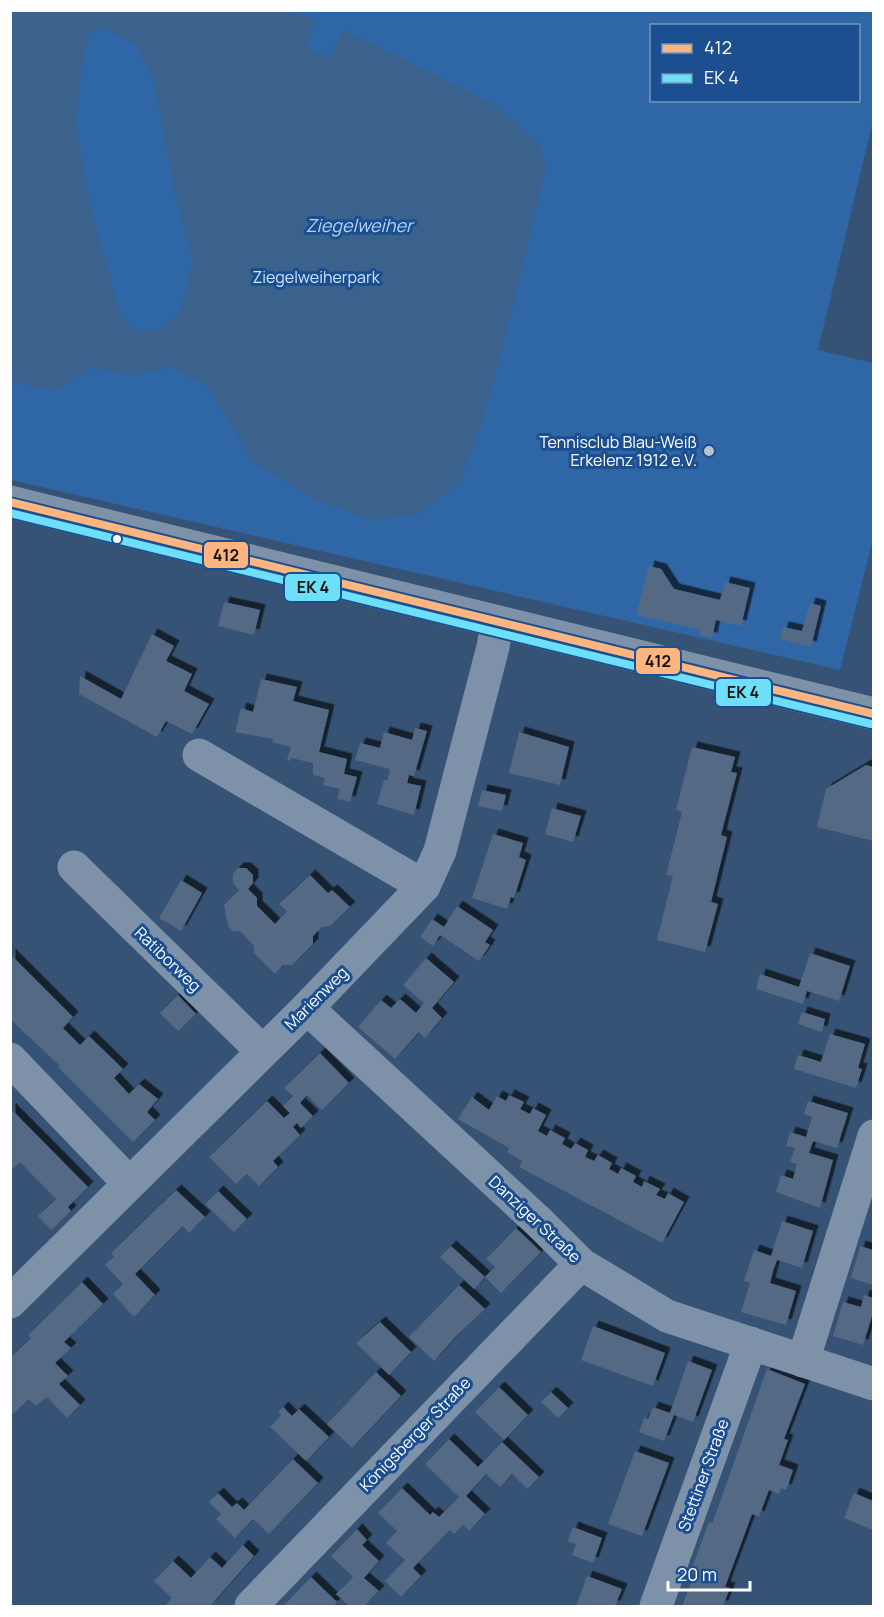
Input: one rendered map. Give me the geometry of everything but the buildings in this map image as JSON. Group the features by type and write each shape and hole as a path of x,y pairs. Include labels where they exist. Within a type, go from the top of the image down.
{"street":[{"path":"10,502 873,714"},
{"name":"Marienweg","path":"10,1302 307,1008 424,886 440,851 493,647 497,623"},
{"path":"199,755 424,886"},
{"name":"Ratiborweg","path":"74,867 262,1051"},
{"name":"Danziger Straße","path":"307,1008 540,1223 581,1264 667,1316 873,1384"},
{"path":"10,1059 129,1183"},
{"path":"803,1361 873,1136"},
{"name":"Königsberger Straße","path":"250,1606 581,1264"},
{"name":"Stettiner Straße","path":"656,1606 751,1343"}],"green space":[{"name":"Ziegelweiherpark","path":"11,11 873,11 873,121 818,350 873,363 873,539 840,670 11,480"}],"water":[{"name":"Ziegelweiher","path":"22,10 290,11 315,20 307,47 328,58 344,30 495,105 540,145 546,166 512,310 481,426 458,484 418,514 370,520 315,499 253,463 209,387 171,367 128,376 94,367 54,391 11,382 10,13","holes":["104,28 137,45 154,82 175,194 193,262 179,314 156,331 134,330 122,319 91,210 76,125 82,64 88,34"]}],"transit line":[{"name":"412","path":"10,502 874,714"},
{"path":"10,513 871,724"}],"place":[{"name":"Tennisclub Blau-Weiß Erkelenz 1912 e.V.","path":"709,451"}]}
